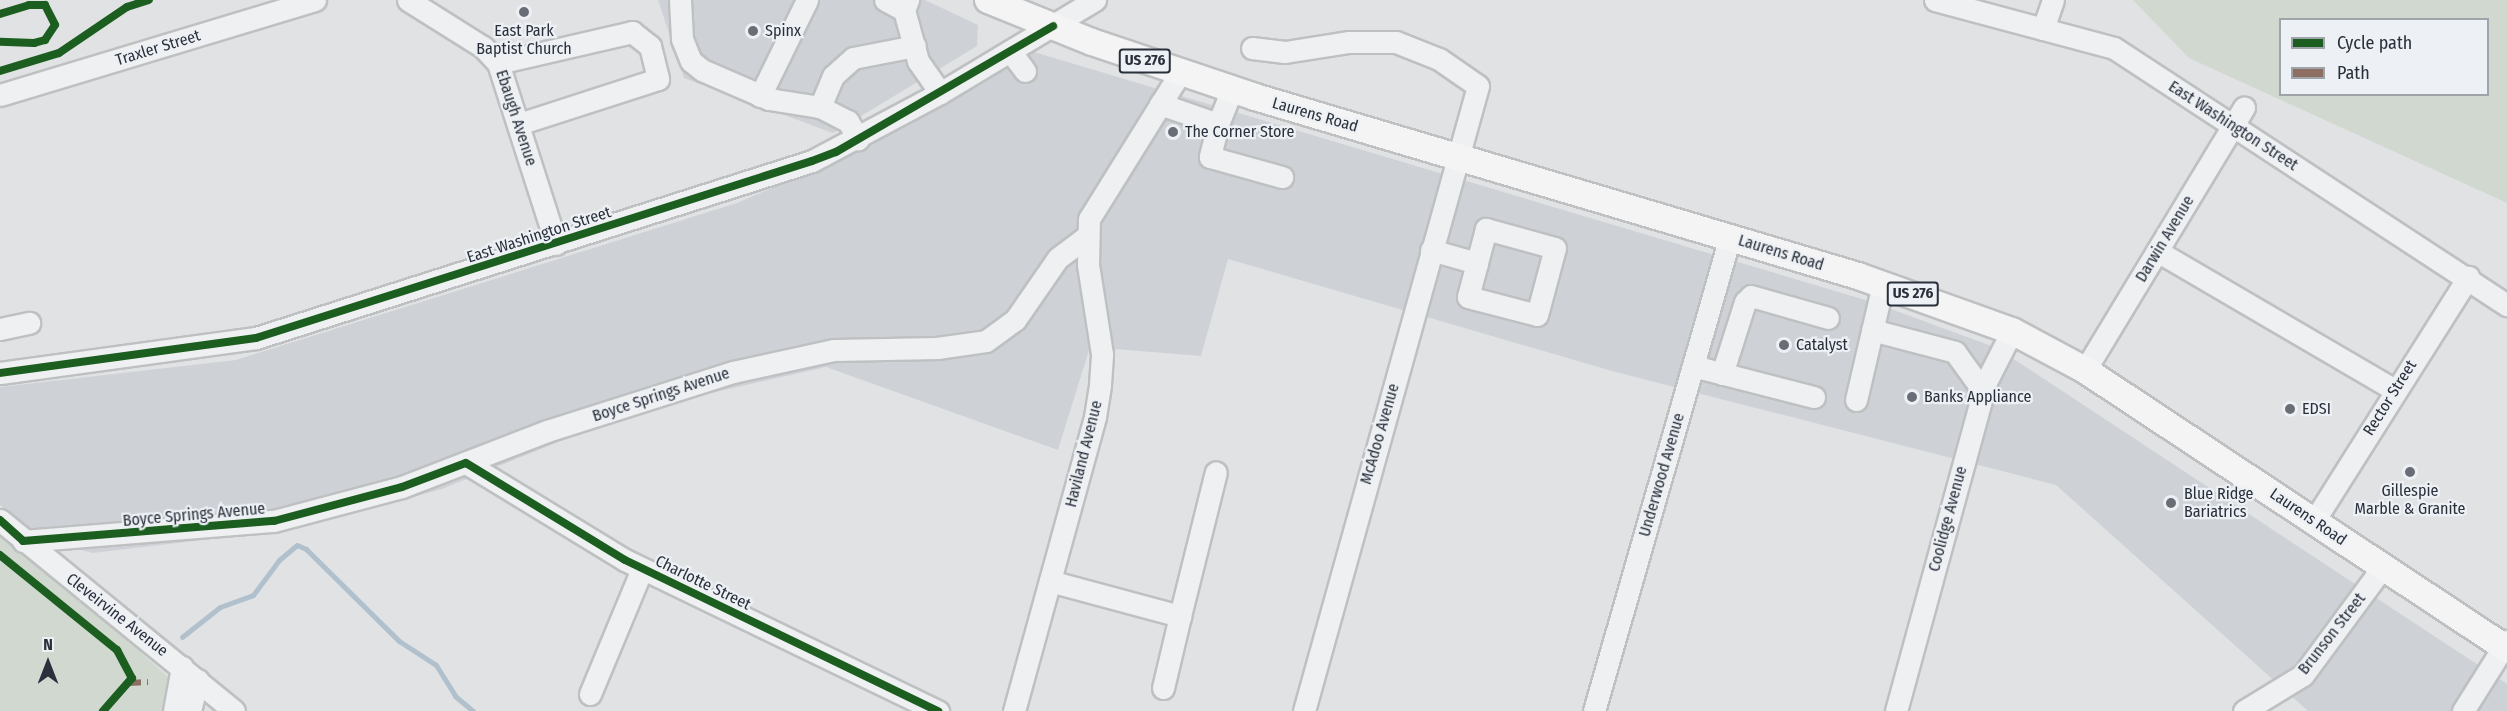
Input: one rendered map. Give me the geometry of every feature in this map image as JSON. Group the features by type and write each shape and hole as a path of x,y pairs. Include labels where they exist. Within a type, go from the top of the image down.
{"main road":[{"name":"Laurens Road","path":"988,0 1180,73 1232,90 1883,284 2012,331 2085,370 2382,568 2506,646"}],"street":[{"name":"Traxler Street","path":"0,95 315,0"},
{"name":"Ebaugh Avenue","path":"408,0 483,47 498,63 556,244"},
{"path":"680,0 682,39 691,61 702,70 760,96 820,106 848,121 858,139"},
{"path":"760,96 807,0"},
{"path":"885,0 906,5 918,61 940,93"},
{"name":"East Washington Street","path":"0,373 256,338 813,161 858,139 940,93 1095,0"},
{"name":"East Washington Street","path":"1935,0 2114,48 2507,304"},
{"path":"2043,29 2053,0"},
{"path":"498,63 632,32 650,46 658,79 519,124"},
{"name":"McAdoo Avenue","path":"1252,48 1285,52 1349,42 1396,42 1439,59 1478,86 1304,711"},
{"path":"820,106 833,76 853,58 915,46"},
{"path":"1010,51 1025,71"},
{"name":"Haviland Avenue","path":"1014,711 1095,417 1102,354 1087,236 1094,208 1180,73"},
{"path":"1232,90 1218,124 1210,157 1282,177"},
{"path":"1160,105 1218,124"},
{"name":"Darwin Avenue","path":"2085,370 2244,107"},
{"path":"1486,230 1555,248 1536,315 1468,297 1478,263 1486,230"},
{"name":"Boyce Springs Avenue","path":"23,541 274,521 402,487 547,431 686,386 818,352 938,348 986,341 1015,320 1058,258 1087,236"},
{"name":"Underwood Avenue","path":"1594,711 1730,238"},
{"path":"1431,250 1478,263"},
{"path":"2157,251 2395,390"},
{"name":"Rector Street","path":"2314,521 2468,277"},
{"path":"1856,400 1883,284"},
{"path":"1722,374 1745,302 1751,296 1828,318"},
{"path":"0,329 29,323"},
{"path":"1872,330 1955,352 1983,391"},
{"name":"Coolidge Avenue","path":"1896,711 1983,391 2012,331"},
{"path":"1694,366 1814,397"},
{"name":"Charlotte Street","path":"466,463 642,568 938,711"},
{"path":"1163,688 1216,472"},
{"name":"Cleveirvine Avenue","path":"0,520 234,711"},
{"path":"590,694 642,568"},
{"name":"Brunson Street","path":"2244,711 2303,675 2382,568"},
{"path":"1050,581 1180,616"},
{"path":"2463,711 2506,646"},
{"path":"174,711 190,674"},
{"path":"190,674 190,711"}],"shaded area":[{"path":"658,0 925,0 978,25 977,46 833,133 684,78"},
{"path":"2133,0 2507,0 2507,203 2189,58"},
{"path":"1034,52 1872,302 1997,348 2507,684 2507,711 2308,711 2056,485 1612,371 1228,259 1201,356 1090,347 1058,450 826,367 640,409 442,489 296,529 92,553 29,533 0,505 0,387 236,360 737,203 864,148"},
{"path":"0,527 175,683 172,711 0,711"}],"waterway":[{"path":"182,637 220,607 253,595 279,560 297,545 306,549 399,641 436,665 455,696 473,711"}],"marked path":[{"path":"129,683 148,682"}],"cycle path":[{"path":"0,71 59,53 127,7 149,0"},
{"path":"0,14 29,5 45,5 55,25 45,40 34,43 0,42"},
{"path":"0,373 256,338 812,161 836,152 1053,26"},
{"path":"0,520 23,541 274,521 402,487 466,463 625,560 938,711"},
{"path":"0,555 117,650 132,678 103,711"}],"place":[{"name":"East Park Baptist Church","path":"524,12"},
{"name":"Spinx","path":"753,31"},
{"name":"The Corner Store","path":"1173,132"},
{"name":"Catalyst","path":"1784,345"},
{"name":"Banks Appliance","path":"1912,397"},
{"name":"EDSI","path":"2290,409"},
{"name":"Gillespie Marble & Granite","path":"2410,472"},
{"name":"Blue Ridge Bariatrics","path":"2171,503"}]}
